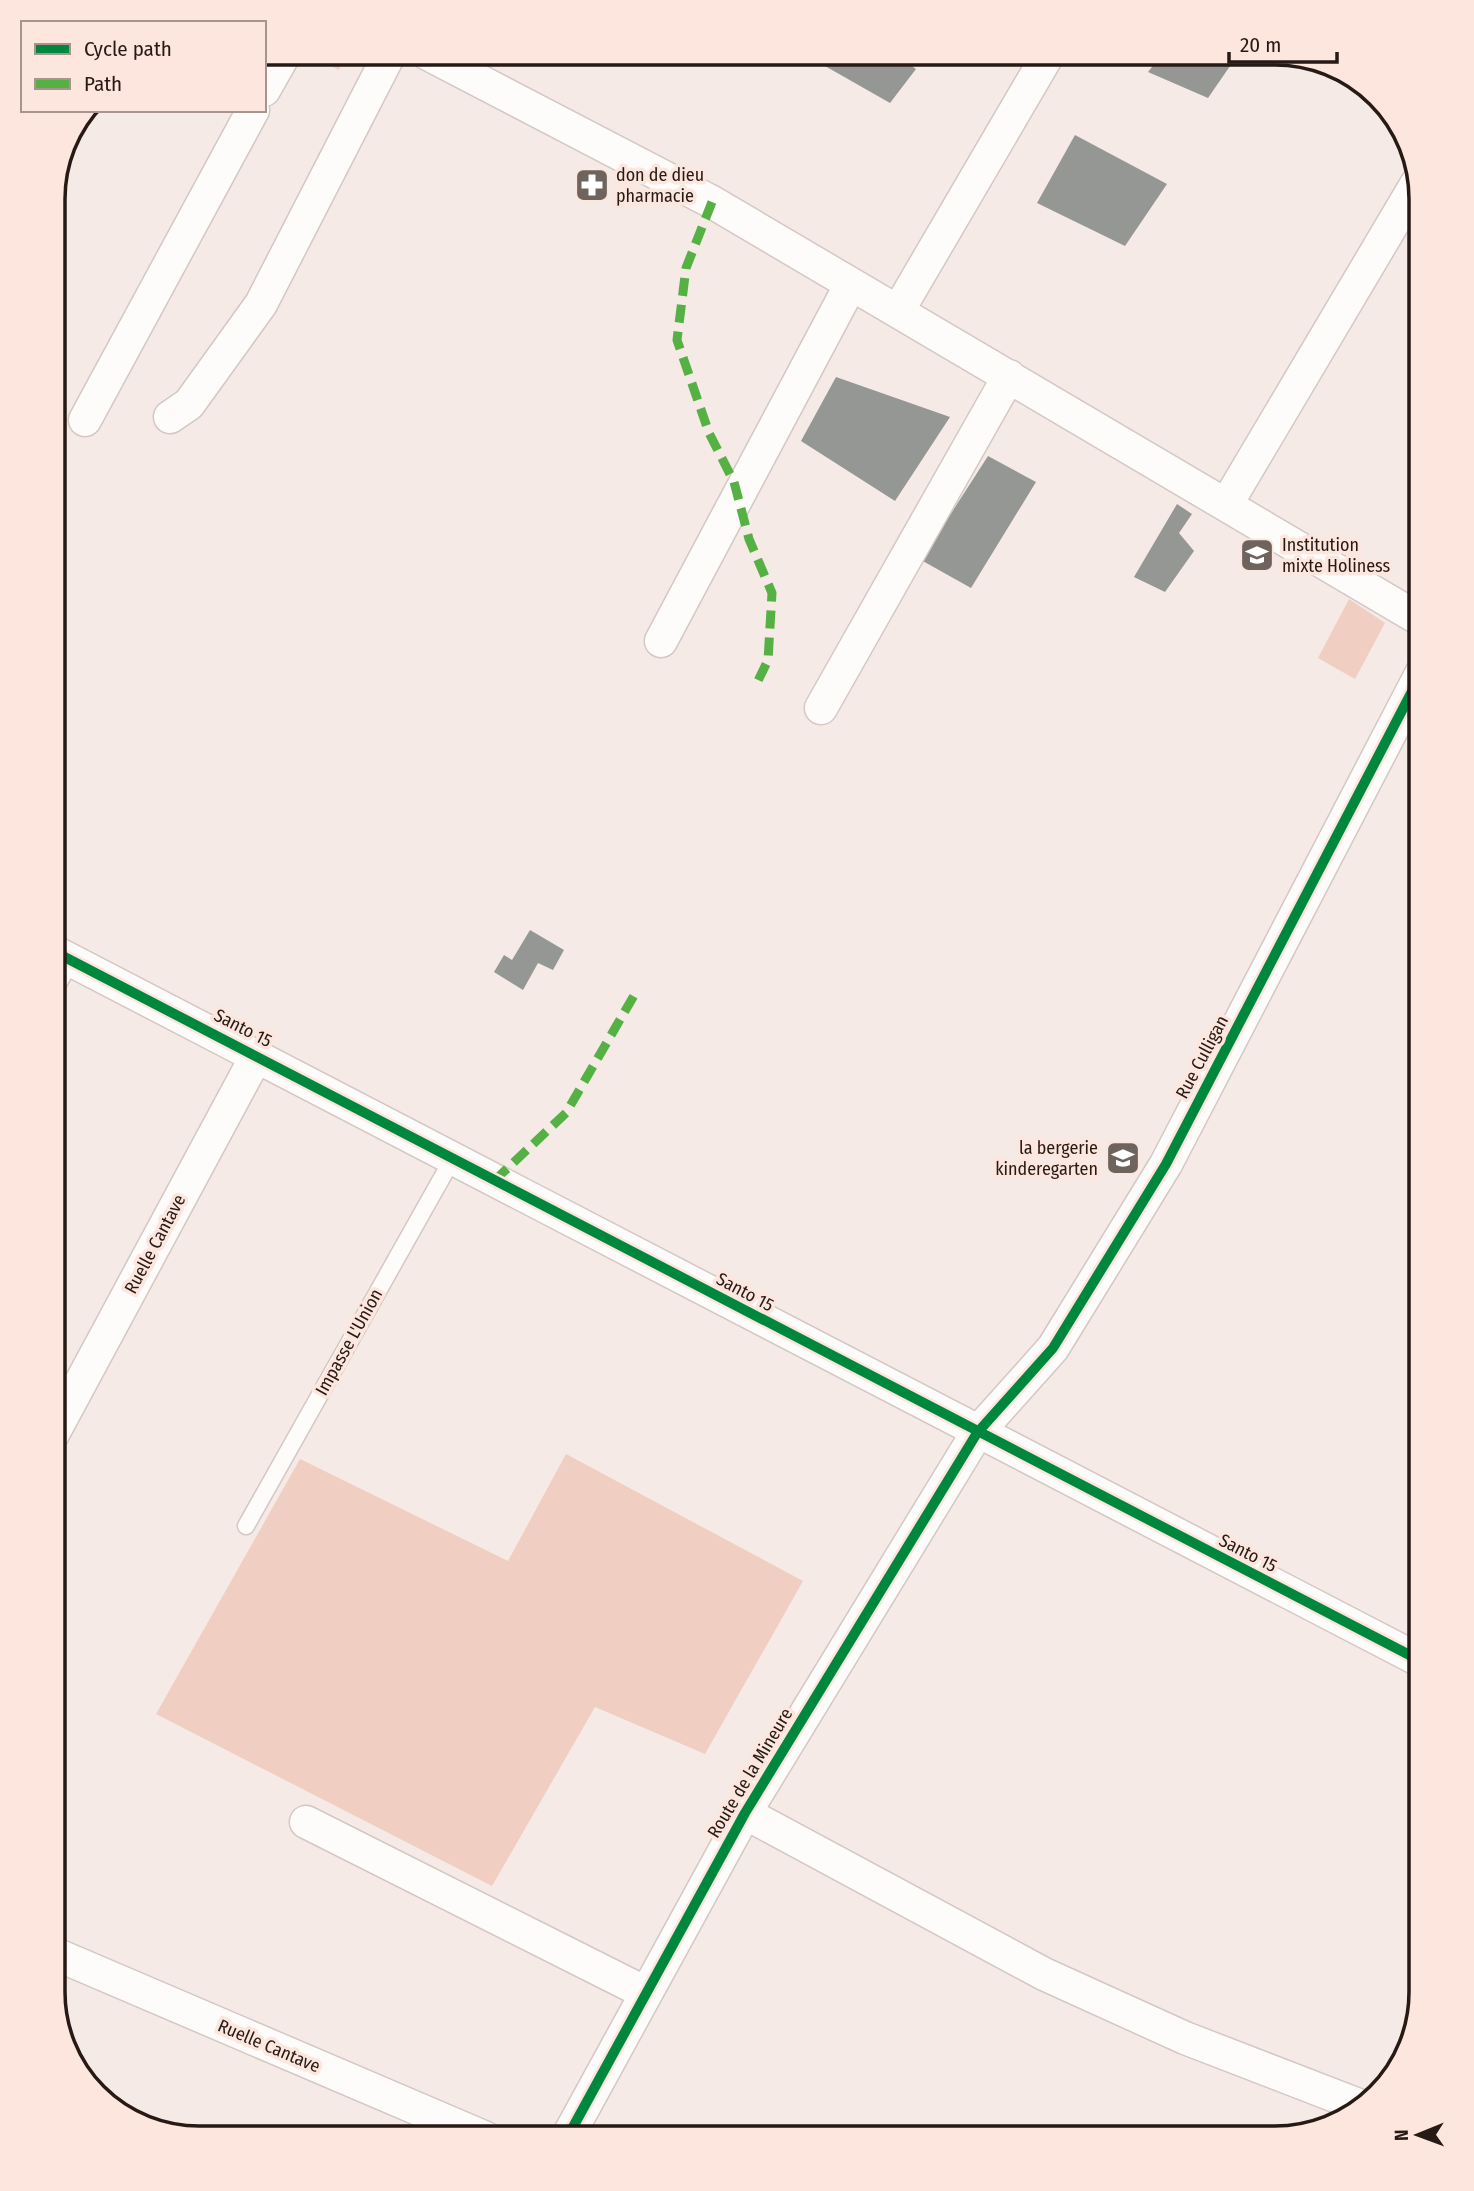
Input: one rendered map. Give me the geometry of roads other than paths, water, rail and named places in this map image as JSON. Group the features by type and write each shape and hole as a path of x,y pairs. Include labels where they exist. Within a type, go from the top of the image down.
{"street":[{"path":"266,86 278,65"},
{"path":"170,417 189,404 261,304 383,65"},
{"path":"451,65 712,202 1409,612"},
{"path":"898,311 1042,65"},
{"path":"85,420 252,112"},
{"path":"1226,505 1409,197"},
{"path":"662,641 851,284"},
{"path":"821,708 1009,376"},
{"name":"Rue Culligan","path":"977,1433 1053,1348 1166,1164 1409,699"},
{"name":"Santo 15","path":"65,958 257,1055 977,1433 1409,1654"},
{"name":"Ruelle Cantave","path":"65,1412 257,1055"},
{"name":"Route de la Mineure","path":"574,2126 745,1813 977,1433"},
{"path":"745,1813 1044,1974 1185,2038 1351,2102"},
{"path":"306,1822 646,1993"},
{"name":"Ruelle Cantave","path":"65,1959 458,2126"}],"lane":[{"name":"Impasse L'Union","path":"246,1526 453,1158"}],"place":[{"name":"don de dieu pharmacie","path":"592,185"},
{"name":"Institution mixte Holiness","path":"1257,555"},
{"name":"la bergerie kinderegarten","path":"1123,1158"}]}
